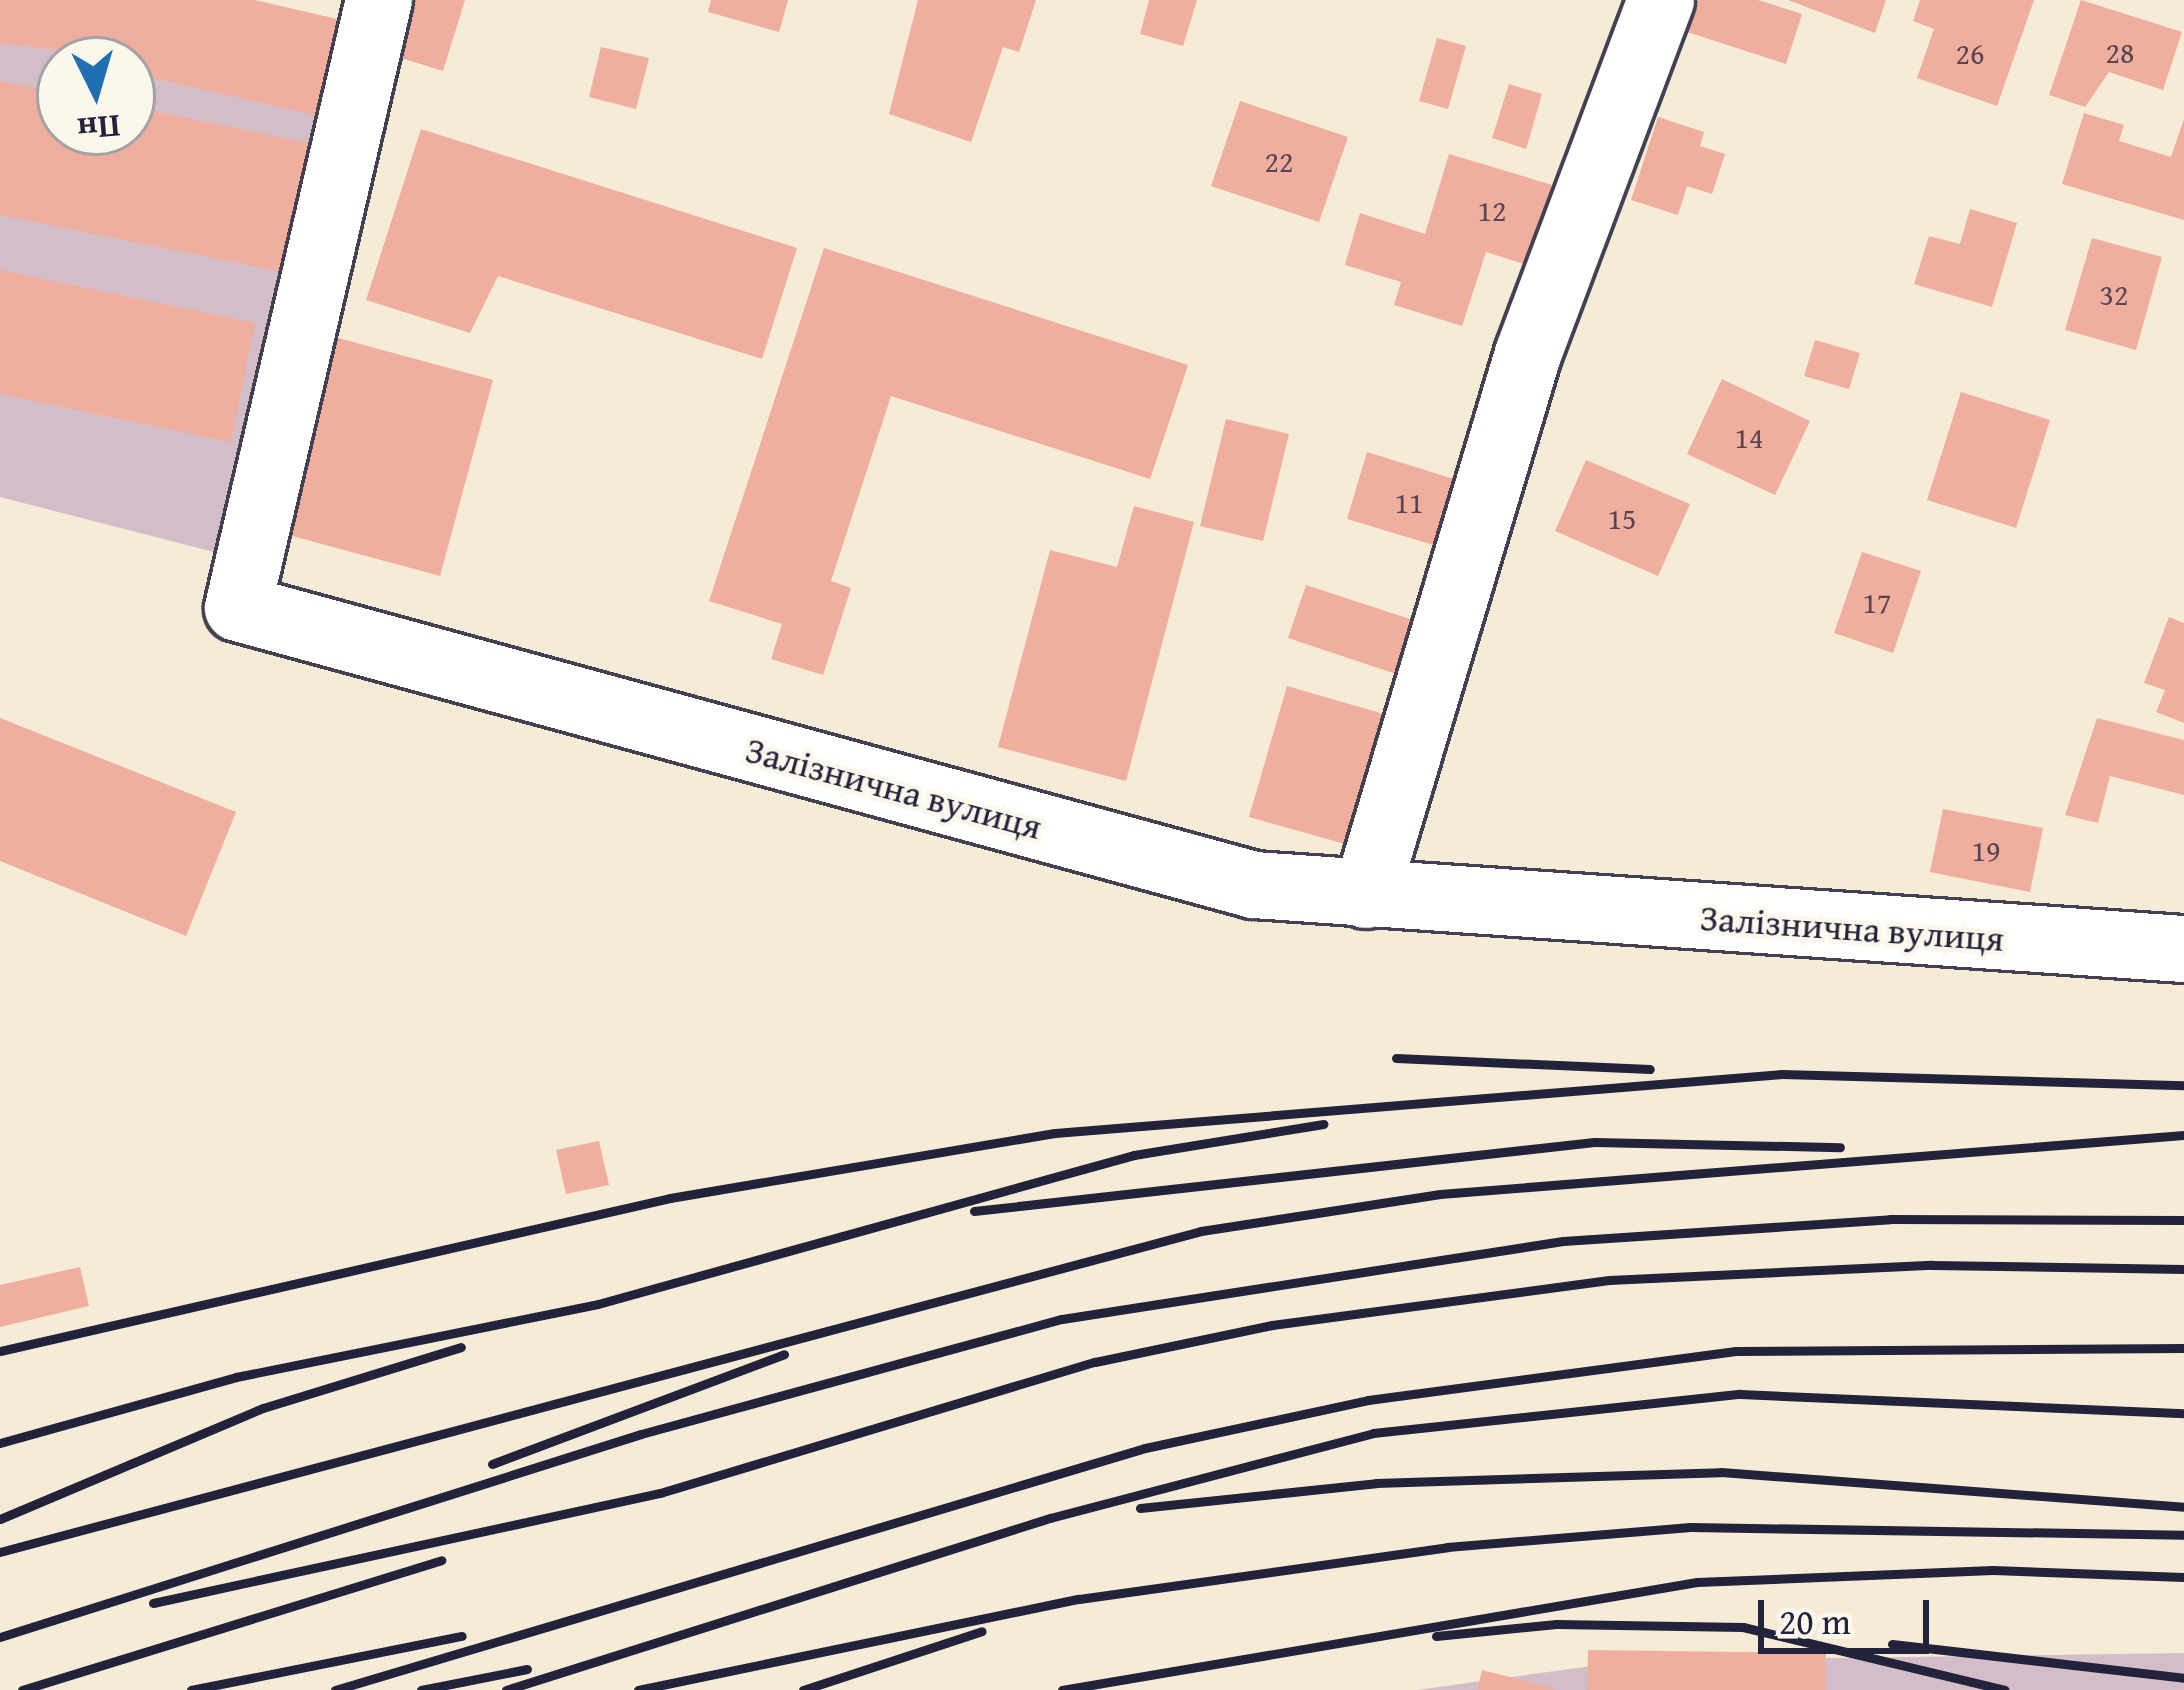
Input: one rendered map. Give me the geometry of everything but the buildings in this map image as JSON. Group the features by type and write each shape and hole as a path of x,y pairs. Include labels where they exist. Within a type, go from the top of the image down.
{"street":[{"name":"Залізнична вулиця","path":"379,0 238,608 1254,885 2184,949"},
{"path":"1366,895 1528,354 1660,0"}],"shaded area":[{"path":"0,0 254,0 345,21 293,274 214,552 0,497"},
{"path":"2184,1653 2184,1690 1417,1690 1629,1661"}],"railway":[{"path":"1396,1058 1650,1069"},
{"path":"0,1351 670,1198 1055,1133 1782,1074 2184,1085"},
{"path":"0,1443 236,1377 598,1304 1134,1155 1323,1124"},
{"path":"0,1552 1201,1231 1440,1194 2184,1135"},
{"path":"974,1211 1594,1142 1840,1147"},
{"path":"0,1637 641,1434 1062,1319 1563,1241 1890,1219 2184,1220"},
{"path":"153,1603 660,1493 1095,1362 1272,1325 1609,1280 1932,1265 2184,1269"},
{"path":"0,1519 263,1408 461,1347"},
{"path":"335,1690 1145,1448 1368,1400 1736,1351 2184,1348"},
{"path":"492,1464 784,1354"},
{"path":"506,1690 1050,1518 1373,1433 1740,1394 2184,1413"},
{"path":"1140,1508 1376,1483 1721,1472 2184,1507"},
{"path":"638,1690 1079,1599 1447,1547 1690,1527 2184,1535"},
{"path":"22,1690 441,1560"},
{"path":"1062,1690 1697,1582 1993,1570 2184,1577"},
{"path":"1436,1636 1556,1624 1743,1627 2005,1690"},
{"path":"803,1690 982,1631"},
{"path":"191,1690 462,1636"},
{"path":"1892,1644 2184,1678"},
{"path":"421,1690 527,1669"}]}
